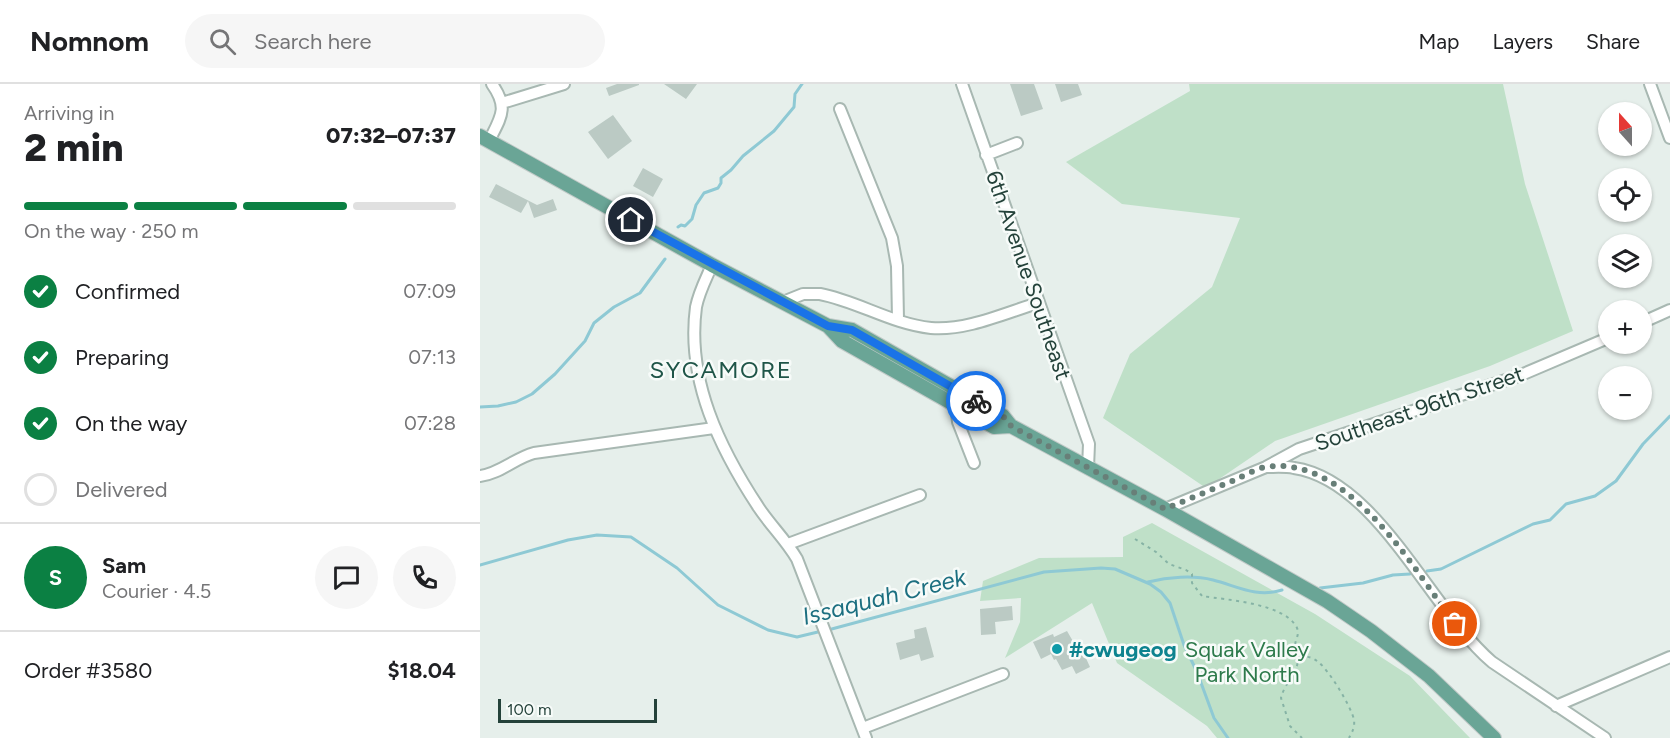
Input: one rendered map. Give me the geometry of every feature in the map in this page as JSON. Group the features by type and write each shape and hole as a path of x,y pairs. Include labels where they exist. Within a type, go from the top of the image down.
{"main road":[{"path":"484,138 712,265 828,326 842,341 1003,416 1011,426 1165,509 1327,601 1430,676 1494,738"},
{"path":"922,377 956,405 994,427 1011,426"}],"street":[{"path":"484,138 501,116 502,103 492,84"},
{"path":"502,103 564,84"},
{"name":"6th Avenue Southeast","path":"962,84 1089,444 1088,468"},
{"path":"1650,84 1670,138"},
{"path":"840,109 892,238 897,266 898,319"},
{"path":"986,155 1017,143"},
{"path":"712,265 700,293 695,325 698,371 703,396 714,428 760,510 788,544 804,576 865,733 1003,674"},
{"path":"783,302 803,294 820,294 917,326 945,328 976,322 1038,303"},
{"path":"1652,318 1670,310"},
{"name":"Southeast 96th Street","path":"1165,509 1266,467 1299,449 1521,375 1598,342"},
{"path":"956,405 958,422 974,463"},
{"path":"480,476 495,472 534,453 714,428"},
{"path":"1266,467 1294,468 1311,472 1350,495 1386,530 1455,624 1476,648 1492,662 1605,738"},
{"path":"788,544 920,495"},
{"path":"1556,706 1670,657"}],"path":[{"path":"1135,539 1156,552 1169,564 1192,574 1192,583 1202,596 1260,605 1283,614 1296,626 1298,632 1295,649 1299,658 1281,698 1290,726 1302,738"},
{"path":"1299,658 1310,657 1317,661 1347,702 1354,718 1354,728 1349,738"}],"green space":[{"path":"1189,84 1503,84 1525,184 1573,331 1490,366 1275,441 1206,488 1103,418 1130,354 1212,287 1240,218 1122,204 1066,162 1190,91"},
{"name":"Squak Valley Park North","path":"1152,523 1315,614 1410,676 1470,738 1217,738 1207,726 1117,663 1092,603 1005,658 1020,622 1021,598 980,601 983,581 1039,558 1123,557 1123,537"}],"building":[{"path":"617,84 639,85 609,96 606,88"},
{"path":"664,84 697,84 686,99"},
{"path":"1010,84 1034,84 1043,109 1021,116"},
{"path":"1055,84 1078,84 1082,95 1061,102"},
{"path":"613,115 632,141 608,159 588,132"},
{"path":"643,168 663,179 653,197 633,186"},
{"path":"496,184 537,205 553,199 557,210 534,218 528,201 521,213 489,197"},
{"name":"#cwugeog","path":"1012,606 1013,620 995,622 996,634 981,635 980,609"},
{"path":"926,627 934,657 921,661 919,654 900,660 896,643 915,638 914,630"},
{"name":"#cwugeog","path":"1067,631 1081,655 1084,654 1090,667 1076,674 1072,666 1062,670 1051,654 1041,659 1033,642"}],"waterway":[{"path":"678,227 685,226 692,219 696,205 704,193 718,188 721,178 743,156 774,131 794,107 795,94 802,84"},
{"path":"480,407 516,402 532,394 555,374 585,341 594,323 614,307 640,293 665,259"},
{"path":"1427,571 1441,569 1533,524 1550,520 1566,504 1595,496 1616,481 1643,444 1670,416"},
{"name":"Issaquah Creek","path":"480,565 568,540 597,535 631,537 677,568 718,605 768,630 797,637 822,631"},
{"name":"Issaquah Creek","path":"828,630 1044,572 1115,569 1150,584 1170,603 1184,645 1214,718 1228,738"},
{"path":"1320,588 1410,574"},
{"path":"1148,582 1189,577 1213,580 1255,592 1282,590"}],"way so far":[{"path":"976,401 1003,416 1011,426 1165,509 1266,467 1294,468 1311,472 1350,495 1368,510 1455,624"}],"place":[{"name":"#cwugeog","path":"1057,649"}],"district":[{"name":"SYCAMORE","path":"721,370"}],"route":[{"path":"631,220 828,326 852,330 976,401"}]}
